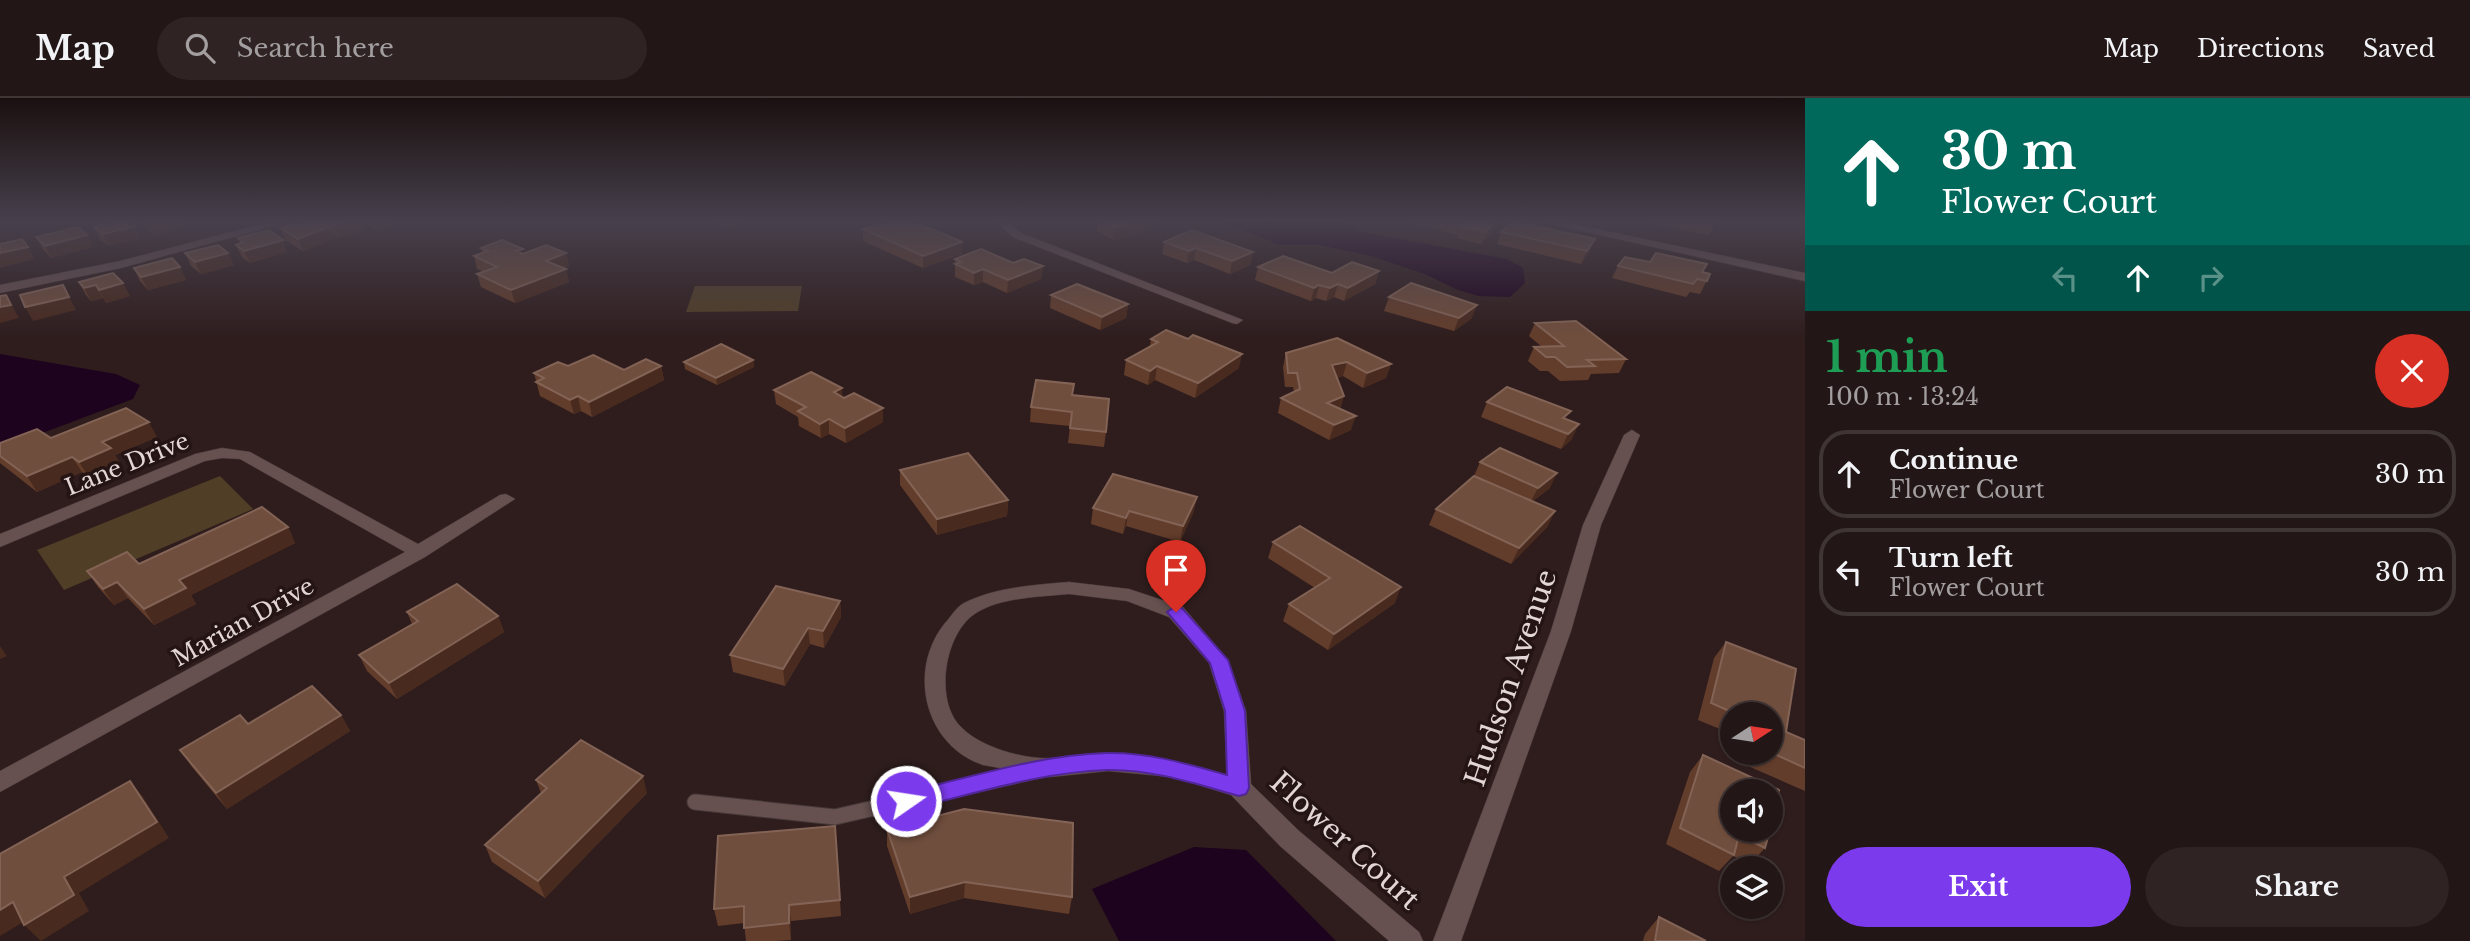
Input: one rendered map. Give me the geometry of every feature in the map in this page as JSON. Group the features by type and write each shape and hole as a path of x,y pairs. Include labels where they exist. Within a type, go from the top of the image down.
{"street":[{"path":"0,289 135,260"},
{"path":"1083,260 1237,320"},
{"path":"1727,260 1805,277"},
{"name":"Hudson Avenue","path":"1447,941 1560,631 1592,525 1632,435"},
{"name":"Lane Drive","path":"0,541 201,457 222,453 244,455 344,512 400,539 419,553"},
{"name":"Marian Drive","path":"0,782 419,553 506,499"},
{"name":"Flower Court","path":"1239,788 1235,711 1218,660 1176,612 1129,595 1069,588 1016,593 968,609 946,636 933,678 937,707 952,733 983,756 1050,768 1108,762 1174,768 1239,788 1289,838 1409,941"}],"lane":[{"path":"695,802 835,817 1050,768"}],"shaded area":[{"path":"1384,260 1509,260 1523,268 1525,283 1510,297 1479,296 1458,290 1425,274"},
{"path":"695,286 802,286 798,311 686,312"},
{"path":"0,354 116,374 140,385 133,399 0,449"},
{"path":"220,476 253,509 64,590 37,550"},
{"path":"1194,847 1246,850 1336,941 1119,941 1092,889"}],"building":[{"path":"163,260 174,260 180,267 141,277 134,268"},
{"path":"483,260 548,260 566,269 511,290 477,274 497,267"},
{"path":"958,260 1007,260 1013,263 1028,260 1043,266 1008,280 983,269 974,273 955,264 961,262"},
{"path":"1273,260 1296,260 1332,273 1352,262 1379,271 1348,288 1338,284 1330,288 1319,285 1314,288 1258,267"},
{"path":"1622,260 1690,260 1707,264 1702,272 1710,274 1707,281 1697,279 1693,284 1618,266"},
{"path":"113,273 123,283 99,290 96,285 84,288 79,282"},
{"path":"1411,283 1477,305 1459,318 1389,297"},
{"path":"1077,284 1128,304 1102,317 1051,295"},
{"path":"63,285 69,297 25,307 20,295"},
{"path":"6,295 11,305 0,307 0,296"},
{"path":"1576,321 1626,359 1587,360 1595,366 1567,367 1555,357 1546,357 1534,347 1564,346 1535,323"},
{"path":"1166,330 1188,339 1193,335 1242,354 1198,383 1157,366 1150,371 1126,360 1158,342 1151,339"},
{"path":"1337,338 1391,364 1367,373 1347,362 1332,365 1344,396 1327,403 1356,416 1334,425 1281,398 1300,389 1297,373 1288,373 1286,353"},
{"path":"721,344 753,360 716,378 684,362"},
{"path":"593,355 624,370 646,359 661,366 589,402 578,396 570,400 536,382 544,378 534,373 558,362 568,366"},
{"path":"811,372 842,388 834,392 844,398 854,393 883,408 845,428 829,419 820,424 798,411 806,407 774,390"},
{"path":"1036,380 1074,384 1072,395 1109,399 1106,432 1070,428 1072,412 1031,407"},
{"path":"1507,387 1571,411 1563,418 1579,424 1568,434 1487,402"},
{"path":"126,408 149,422 102,442 111,448 79,462 72,457 27,476 0,456 0,443 37,429 51,438"},
{"path":"1500,448 1557,473 1538,488 1480,462"},
{"path":"968,453 1008,500 937,519 900,470"},
{"path":"1113,474 1197,497 1183,526 1129,511 1126,518 1093,508"},
{"path":"1474,476 1555,511 1519,548 1436,509"},
{"path":"262,507 288,527 179,580 186,588 144,609 117,582 103,589 87,571 127,552 139,564"},
{"path":"1300,526 1401,587 1334,634 1289,604 1330,578 1273,542"},
{"path":"457,584 498,616 389,683 359,655 418,621 407,612"},
{"path":"776,586 840,601 823,631 808,628 783,669 730,655"},
{"path":"1726,642 1796,669 1786,732 1805,740 1805,768 1783,758 1783,702 1720,702 1720,707 1711,703"},
{"path":"312,686 341,715 216,793 180,750 240,715 248,724"},
{"path":"581,740 643,776 538,881 485,845 547,788 536,780"},
{"path":"1703,755 1755,779 1720,779 1720,842 1737,842 1734,855 1680,828"},
{"path":"130,781 157,822 64,877 74,895 24,925 13,902 0,910 0,854"},
{"path":"964,809 1073,823 1072,897 965,882 910,897 887,829"},
{"path":"835,826 840,900 789,905 789,923 744,928 744,906 714,909 718,836"},
{"path":"1753,842 1767,842 1765,848"},
{"path":"1659,917 1706,941 1655,941"}],"route":[{"path":"906,801 1050,768 1108,762 1174,768 1239,788 1235,711 1218,660 1176,612"}]}
